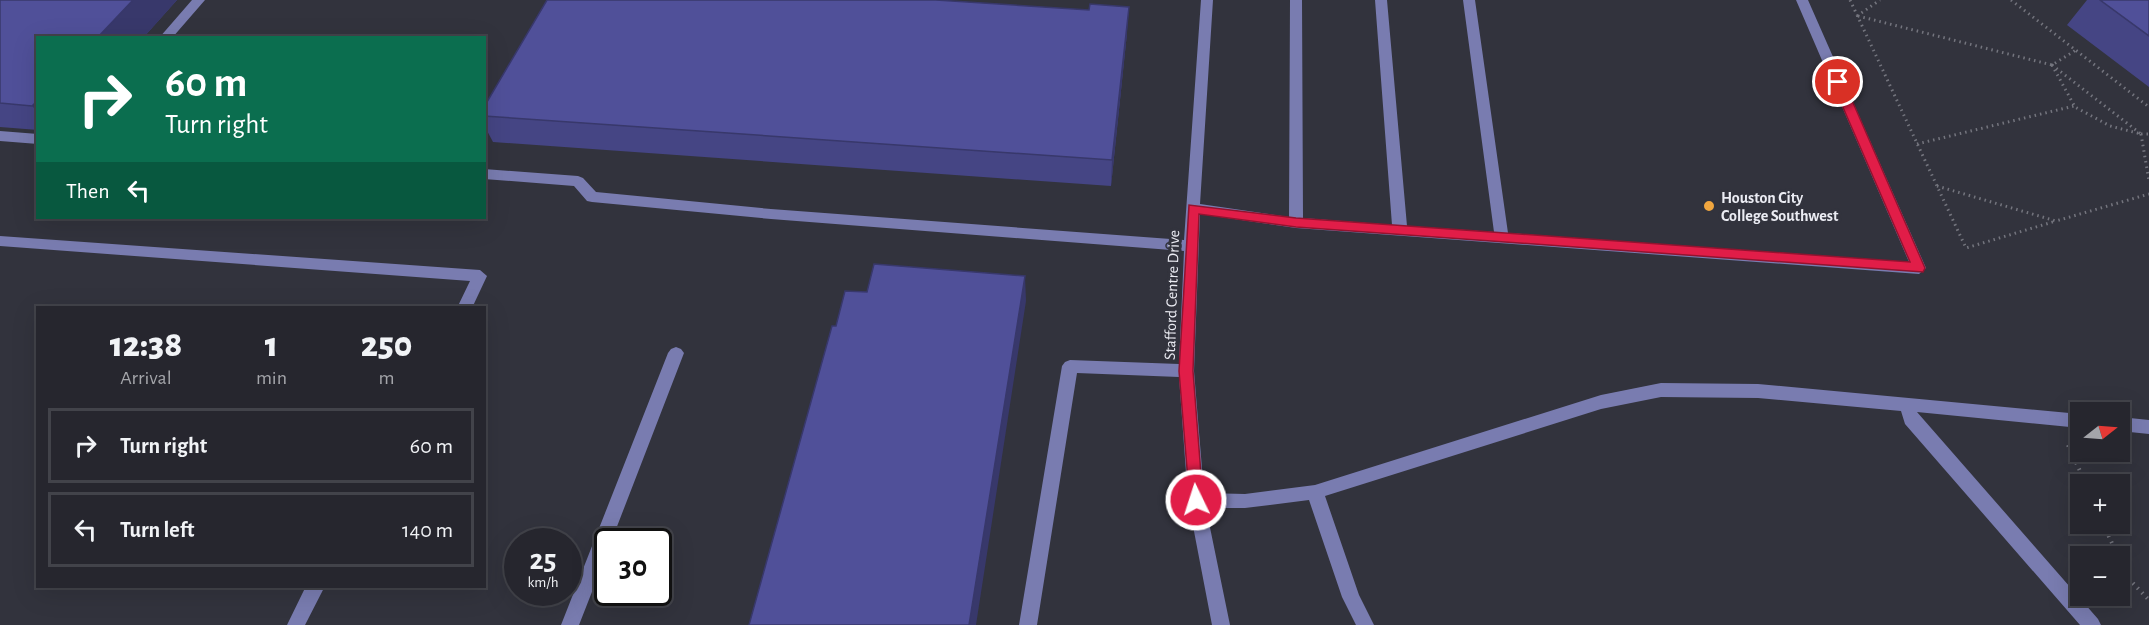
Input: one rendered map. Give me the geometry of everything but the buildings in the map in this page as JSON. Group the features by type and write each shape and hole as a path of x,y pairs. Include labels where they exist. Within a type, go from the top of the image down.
{"street":[{"path":"167,36 199,0"},
{"name":"Stafford Centre Drive","path":"1207,0 1193,208 1186,371 1196,500 1221,625"},
{"path":"1296,0 1296,223"},
{"path":"1381,0 1400,230"},
{"path":"1469,0 1502,238"},
{"path":"1193,208 1296,223 1919,268 1802,0"},
{"path":"0,136 36,139"},
{"path":"486,174 578,181 592,197 771,214 1191,246"},
{"path":"0,241 480,276 465,306"},
{"path":"570,625 676,353"},
{"path":"1028,625 1071,366 1186,371"},
{"path":"1196,500 1245,501 1315,492 1601,402 1661,390 1758,392 2070,420"},
{"path":"1907,405 1911,419 2092,625"},
{"path":"2130,425 2149,427"},
{"path":"1315,492 1351,597 1365,625"},
{"path":"296,625 315,588"}],"path":[{"path":"1850,0 1966,248 2149,194"},
{"path":"1857,16 1880,0"},
{"path":"2011,0 2149,107"},
{"path":"1857,16 2052,65 2143,135 2149,181"},
{"path":"2052,65 2076,50"},
{"path":"2052,65 2074,106 2126,132 2149,134"},
{"path":"1917,144 2074,106"},
{"path":"1937,186 2056,221"},
{"path":"2130,580 2149,600"}],"place":[{"name":"Houston City College Southwest","path":"1709,206"}],"route":[{"path":"1196,500 1186,371 1193,208 1296,223 1919,268 1838,82"}]}
